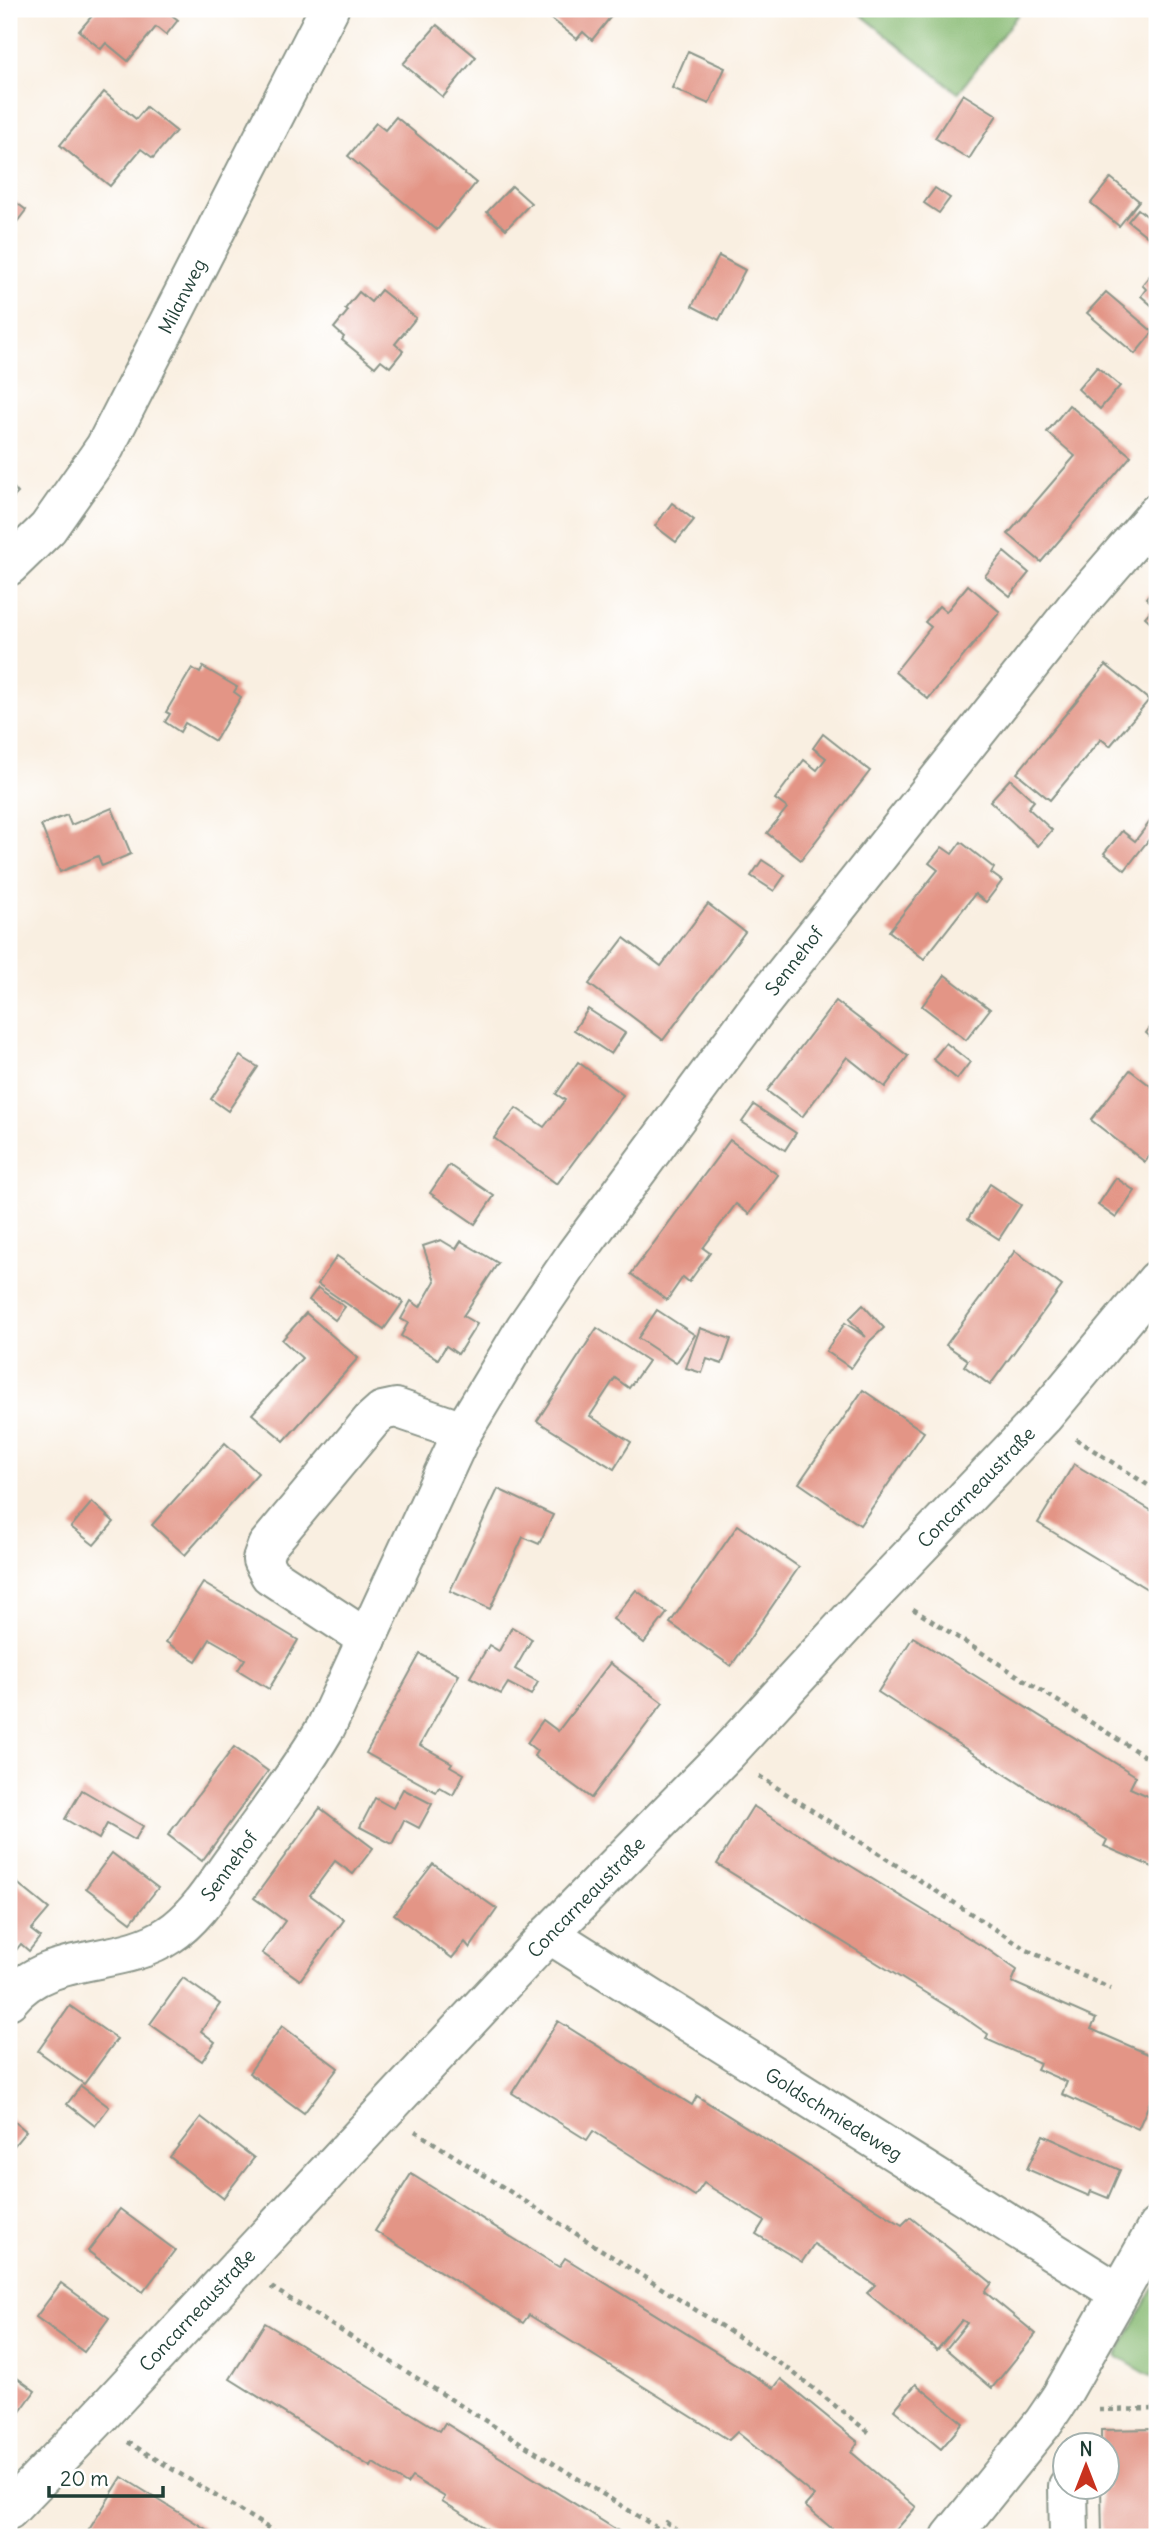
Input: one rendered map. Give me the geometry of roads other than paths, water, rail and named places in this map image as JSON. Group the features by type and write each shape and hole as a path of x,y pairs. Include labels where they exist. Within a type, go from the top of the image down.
{"street":[{"name":"Milanweg","path":"9,566 48,528 105,447 329,9"},
{"name":"Sennehof","path":"9,2000 15,1992 42,1973 138,1951 169,1936 196,1911 306,1760 326,1727 463,1431 518,1338 567,1265 759,1006 1025,669 1157,513"},
{"name":"Concarneaustraße","path":"9,2510 549,1934 726,1754 1043,1417 1157,1280"},
{"path":"367,1639 270,1575 261,1560 267,1546 382,1411 396,1408 463,1431"},
{"name":"Goldschmiedeweg","path":"549,1934 1119,2293"},
{"path":"951,2537 1056,2422 1119,2293 1157,2227"},
{"path":"1068,2500 1069,2537"}]}
